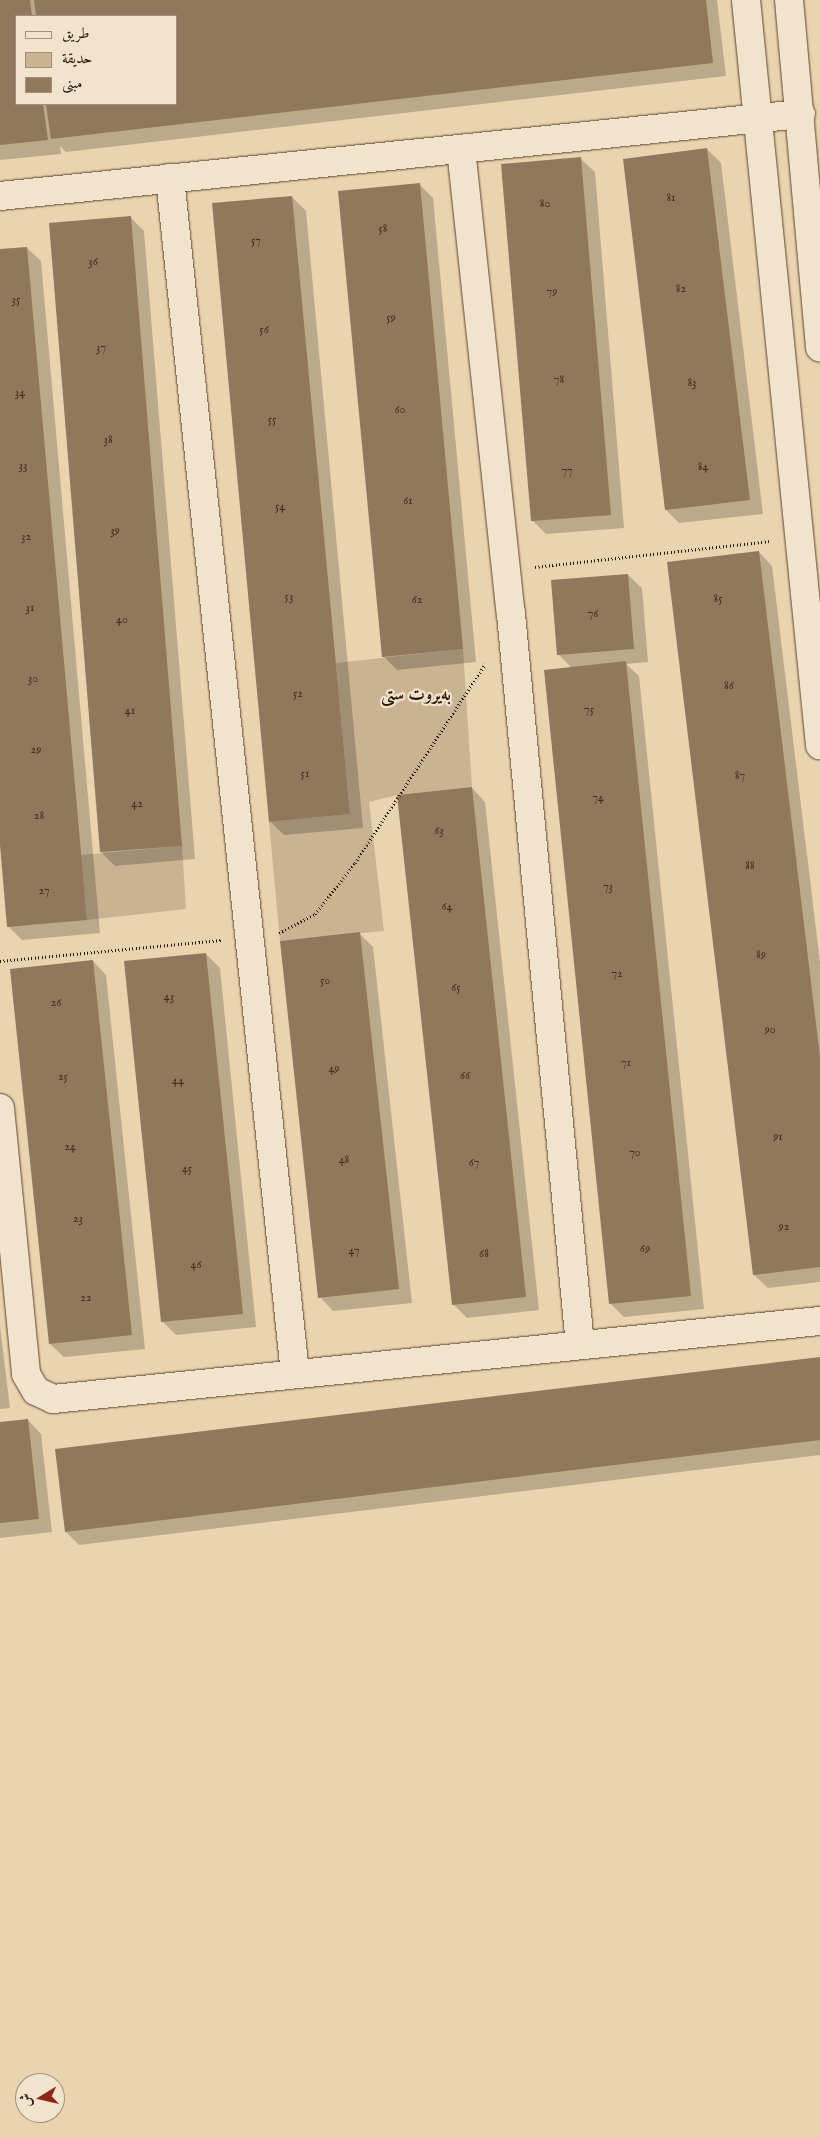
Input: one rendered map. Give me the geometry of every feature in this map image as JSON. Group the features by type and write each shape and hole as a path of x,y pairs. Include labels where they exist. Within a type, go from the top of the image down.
{"street":[{"path":"820,348 801,114 790,10 747,12 758,118 810,536 820,745"},
{"path":"0,196 801,114"},
{"path":"461,149 511,614 580,1345"},
{"path":"170,178 295,1373"},
{"path":"0,1108 26,1374 36,1391 44,1396 62,1400 295,1373 820,1321"}],"path":[{"path":"511,614 536,567 810,536"},
{"path":"0,960 275,936 315,914 355,863 488,659"}],"green space":[{"path":"463,649 472,787 397,795 369,802 384,931 280,941 269,822 350,814 336,663"},
{"path":"182,846 186,909 87,920 81,855"}],"building":[{"path":"0,0 30,0 32,15 15,15 15,105 43,105 48,140 0,145"},
{"path":"34,0 706,0 713,63 51,139 46,105 178,105 178,15 36,15"},
{"path":"707,148 750,500 665,510 623,159"},
{"path":"581,157 611,515 531,521 501,164"},
{"path":"420,183 463,649 382,657 338,191"},
{"path":"292,196 350,814 269,822 212,203"},
{"path":"131,216 182,846 100,852 49,223"},
{"path":"27,247 87,920 7,927 0,845 0,249"},
{"path":"759,551 820,1057 820,1267 753,1275 667,562"},
{"path":"628,574 634,649 557,655 551,580"},
{"path":"626,661 691,1296 609,1304 544,670"},
{"path":"472,787 526,1297 452,1305 397,795"},
{"path":"360,932 399,1289 318,1298 280,941"},
{"path":"206,953 243,1314 161,1322 124,961"},
{"path":"93,960 132,1335 49,1344 10,969"},
{"path":"820,1357 820,1440 65,1532 55,1449"},
{"path":"28,1419 39,1519 0,1523 0,1422"}],"district":[{"name":"بەیروت ستی","path":"416,696"}]}
